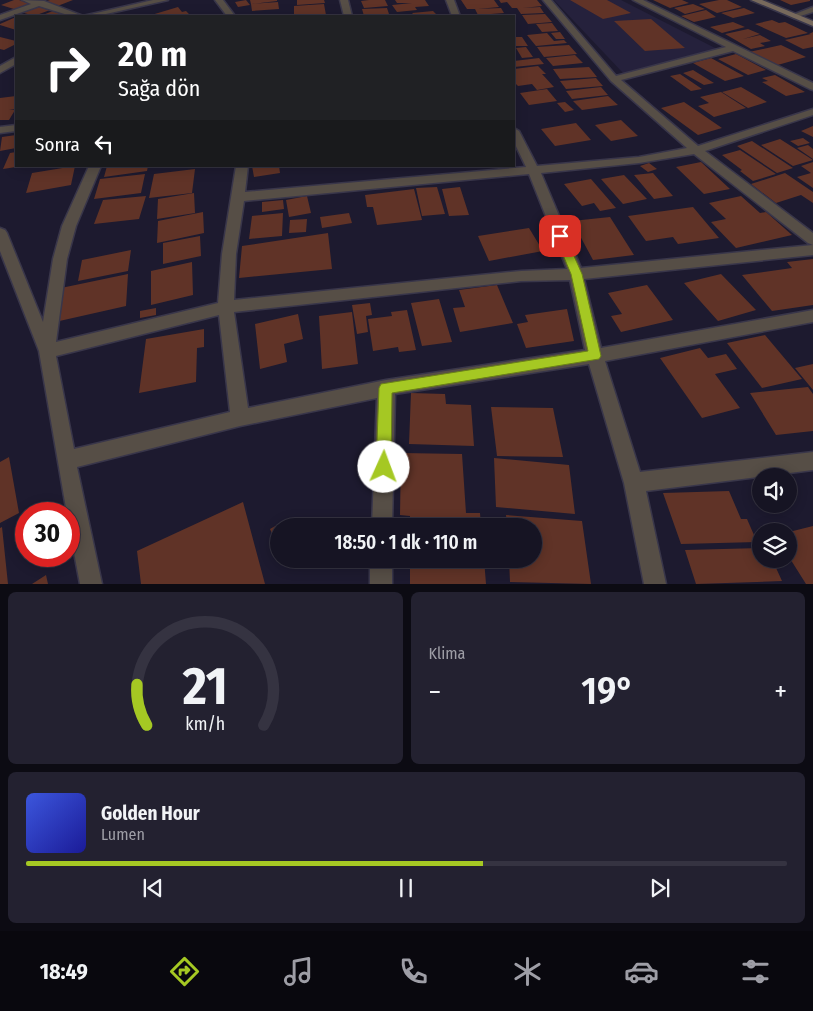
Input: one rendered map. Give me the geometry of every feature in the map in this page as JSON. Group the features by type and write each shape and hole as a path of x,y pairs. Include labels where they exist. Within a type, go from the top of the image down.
{"main road":[{"path":"755,0 813,24"}],"street":[{"path":"26,0 76,15"},
{"path":"0,18 49,0"},
{"path":"91,15 164,0"},
{"path":"219,0 230,15"},
{"path":"344,0 348,15"},
{"path":"451,0 456,15"},
{"path":"546,0 614,79 696,150 813,240"},
{"path":"637,0 813,87"},
{"path":"88,15 104,4"},
{"path":"794,16 813,9"},
{"path":"614,79 734,48"},
{"path":"0,70 15,61"},
{"path":"238,198 639,160 696,150 813,112"},
{"path":"0,130 15,128"},
{"path":"515,133 533,169 576,274 595,356 634,483 655,584"},
{"path":"47,351 60,259 69,226 95,167"},
{"path":"240,418 226,307 229,246 242,167"},
{"path":"0,233 47,351 66,460 91,584"},
{"path":"47,351 226,307 521,276 576,274 813,250"},
{"path":"66,460 240,418 386,388 595,356 813,316"},
{"path":"382,518 386,388"},
{"path":"634,483 813,461"},
{"path":"381,568 381,584"}],"shaded area":[{"path":"554,0 621,0 719,50 624,74"}],"building":[{"path":"14,0 32,4 17,10 1,5"},
{"path":"50,0 73,0 55,7 44,2"},
{"path":"246,0 250,5 238,7 235,2"},
{"path":"250,0 277,0 277,1 251,4"},
{"path":"297,0 324,0 325,3 297,5"},
{"path":"385,0 388,6 364,8 361,1"},
{"path":"395,0 425,0 429,6 415,7 417,10 397,12 392,5 412,3 397,3"},
{"path":"461,0 494,0 499,7 478,9 501,8 504,13 478,15 475,9 467,9"},
{"path":"499,0 537,0 542,6 523,8 540,7 544,13 521,14 517,8 512,8 507,2 501,3"},
{"path":"570,0 607,0 631,13 603,19"},
{"path":"653,0 682,0 689,3 670,8"},
{"path":"727,0 742,7 717,13 699,4"},
{"path":"780,0 810,0 810,1 791,5"},
{"path":"278,2 279,9 252,11 251,4"},
{"path":"324,4 326,15 294,15 294,6"},
{"path":"693,4 705,9 685,14 674,8"},
{"path":"37,6 50,10 37,15 21,12"},
{"path":"178,7 182,12 186,11 190,15 151,15"},
{"path":"387,8 389,14 364,15 362,9"},
{"path":"744,8 755,13 733,18 721,13"},
{"path":"706,10 716,17 694,22 681,16"},
{"path":"53,11 63,15 43,15"},
{"path":"433,11 437,15 414,15 412,13"},
{"path":"545,14 552,22 528,24 522,15"},
{"path":"15,17 15,30 0,24"},
{"path":"651,19 685,48 645,51 614,21"},
{"path":"772,20 779,23 785,22 808,33 786,38 755,24"},
{"path":"733,22 745,27 722,33 710,27"},
{"path":"552,23 558,31 542,32 536,24"},
{"path":"748,29 760,34 743,39 760,35 771,41 760,43 765,46 751,49 725,34"},
{"path":"560,32 565,39 556,39 551,33"},
{"path":"813,32 813,47 803,49 785,40 811,34 809,34"},
{"path":"547,33 554,41 564,40 567,43 536,46 527,35"},
{"path":"0,37 15,41 15,44 4,50 0,49"},
{"path":"515,37 522,37 528,46 515,46"},
{"path":"569,45 577,54 544,57 537,47"},
{"path":"781,45 806,57 774,66 749,52"},
{"path":"526,47 533,57 522,58 516,48"},
{"path":"736,54 766,70 748,75 718,59"},
{"path":"575,55 583,63 553,66 546,58"},
{"path":"539,58 544,64 515,67 515,61"},
{"path":"711,58 744,76 725,81 693,63"},
{"path":"538,66 546,74 542,74 554,87 537,90 532,84 518,86 515,83 515,69"},
{"path":"589,67 597,77 560,79 553,69"},
{"path":"693,70 714,83 704,85 683,73"},
{"path":"680,74 702,89 691,91 670,76"},
{"path":"775,75 805,92 786,96 762,82 768,81 762,78"},
{"path":"596,78 603,86 566,89 560,81"},
{"path":"601,87 608,95 572,99 566,91"},
{"path":"741,87 767,102 748,108 722,92"},
{"path":"547,89 557,101 529,105 520,93"},
{"path":"721,92 746,108 714,117 698,106 709,103 700,97"},
{"path":"15,96 15,109 9,110 15,110 9,120 0,120 0,98"},
{"path":"608,96 618,105 582,110 573,101"},
{"path":"565,102 574,110 565,112 557,103"},
{"path":"684,102 722,128 698,135 661,108"},
{"path":"621,120 638,136 611,141 595,125"},
{"path":"576,123 591,140 555,146 541,129"},
{"path":"813,126 813,137 801,131"},
{"path":"15,135 15,148 0,151 2,137"},
{"path":"803,138 810,143 798,146 790,141"},
{"path":"780,139 813,160 793,166 761,145"},
{"path":"752,141 793,168 777,173 737,146"},
{"path":"808,145 813,149 813,159 797,148"},
{"path":"740,150 776,174 753,181 722,155"},
{"path":"15,152 16,167 3,169 10,153"},
{"path":"701,162 730,189 704,194 676,167"},
{"path":"813,162 813,188 797,177 811,173 801,166"},
{"path":"649,163 657,169 648,172 640,166"},
{"path":"75,167 71,185 26,193 32,173"},
{"path":"107,167 148,167 147,171 104,177"},
{"path":"252,167 279,167 280,173 254,177"},
{"path":"195,169 192,193 149,198 154,174"},
{"path":"653,173 673,196 654,199 634,175"},
{"path":"785,173 813,192 813,203 801,195 776,203 751,184"},
{"path":"145,174 141,193 94,199 100,179"},
{"path":"624,175 647,199 623,204 601,179"},
{"path":"591,179 616,208 600,211 594,203 582,206 564,184"},
{"path":"437,187 445,214 422,216 416,188"},
{"path":"460,187 469,215 449,216 442,189"},
{"path":"414,189 422,220 377,225 373,207 367,207 365,195"},
{"path":"194,193 195,213 157,219 158,199"},
{"path":"146,196 139,219 94,224 103,200"},
{"path":"307,196 311,213 289,217 286,200"},
{"path":"741,196 760,213 766,212 792,235 736,248 711,222 726,219 709,203"},
{"path":"283,200 284,209 262,212 262,202"},
{"path":"693,207 719,238 678,244 673,237 646,241 628,216"},
{"path":"203,212 204,233 157,243 158,221"},
{"path":"283,213 282,236 249,239 252,216"},
{"path":"349,213 352,223 322,228 320,217"},
{"path":"610,217 634,255 593,260 572,221"},
{"path":"307,219 306,232 289,233 290,220"},
{"path":"529,228 543,251 489,261 478,236"},
{"path":"328,233 332,269 239,278 242,246"},
{"path":"200,236 201,256 163,264 163,243"},
{"path":"131,250 128,271 78,281 82,260"},
{"path":"813,259 813,305 772,311 742,275 792,268 787,262"},
{"path":"192,262 193,295 151,305 151,271"},
{"path":"128,274 126,306 55,322 61,288"},
{"path":"721,274 756,310 718,321 684,283"},
{"path":"497,285 513,323 460,332 453,308 465,307 459,290"},
{"path":"647,285 673,320 621,332 611,316 622,314 608,293"},
{"path":"439,299 452,342 422,346 411,303"},
{"path":"370,303 372,315 366,316 368,332 357,334 352,305"},
{"path":"156,308 156,315 140,318 140,311"},
{"path":"567,309 574,341 526,348 517,324 528,322 525,315"},
{"path":"407,310 416,350 399,352 398,347 373,351 368,319 392,316 391,312"},
{"path":"352,312 358,364 322,369 319,316"},
{"path":"298,314 303,339 284,344 287,362 260,369 255,324"},
{"path":"204,329 204,347 197,348 196,382 139,393 146,339"},
{"path":"765,335 802,379 762,388 727,343"},
{"path":"700,348 708,358 726,354 737,369 715,374 740,408 702,418 660,358"},
{"path":"813,364 813,390 795,368"},
{"path":"808,387 813,394 813,431 776,435 750,393"},
{"path":"411,393 445,394 446,404 471,405 474,446 409,444"},
{"path":"491,407 553,408 563,457 497,456"},
{"path":"401,453 462,454 466,513 480,513 480,518 410,518 410,516 400,515"},
{"path":"9,457 17,502 15,502 15,515 0,523 0,462"},
{"path":"494,458 569,465 575,514 496,507"},
{"path":"729,491 741,519 747,519 752,530 752,542 681,544 663,493"},
{"path":"243,502 265,584 141,584 137,551"},
{"path":"506,515 582,521 591,584 510,582 509,568 542,568 542,518 506,518"},
{"path":"813,526 813,584 806,584 796,568 797,530"},
{"path":"2,527 8,584 0,584 0,528"},
{"path":"752,548 752,568 776,568 782,581 696,584 685,550"},
{"path":"410,568 485,568 486,584 410,584"},
{"path":"46,575 48,584 32,584"}],"route":[{"path":"384,467 386,388 595,356 576,274 560,236"}]}
